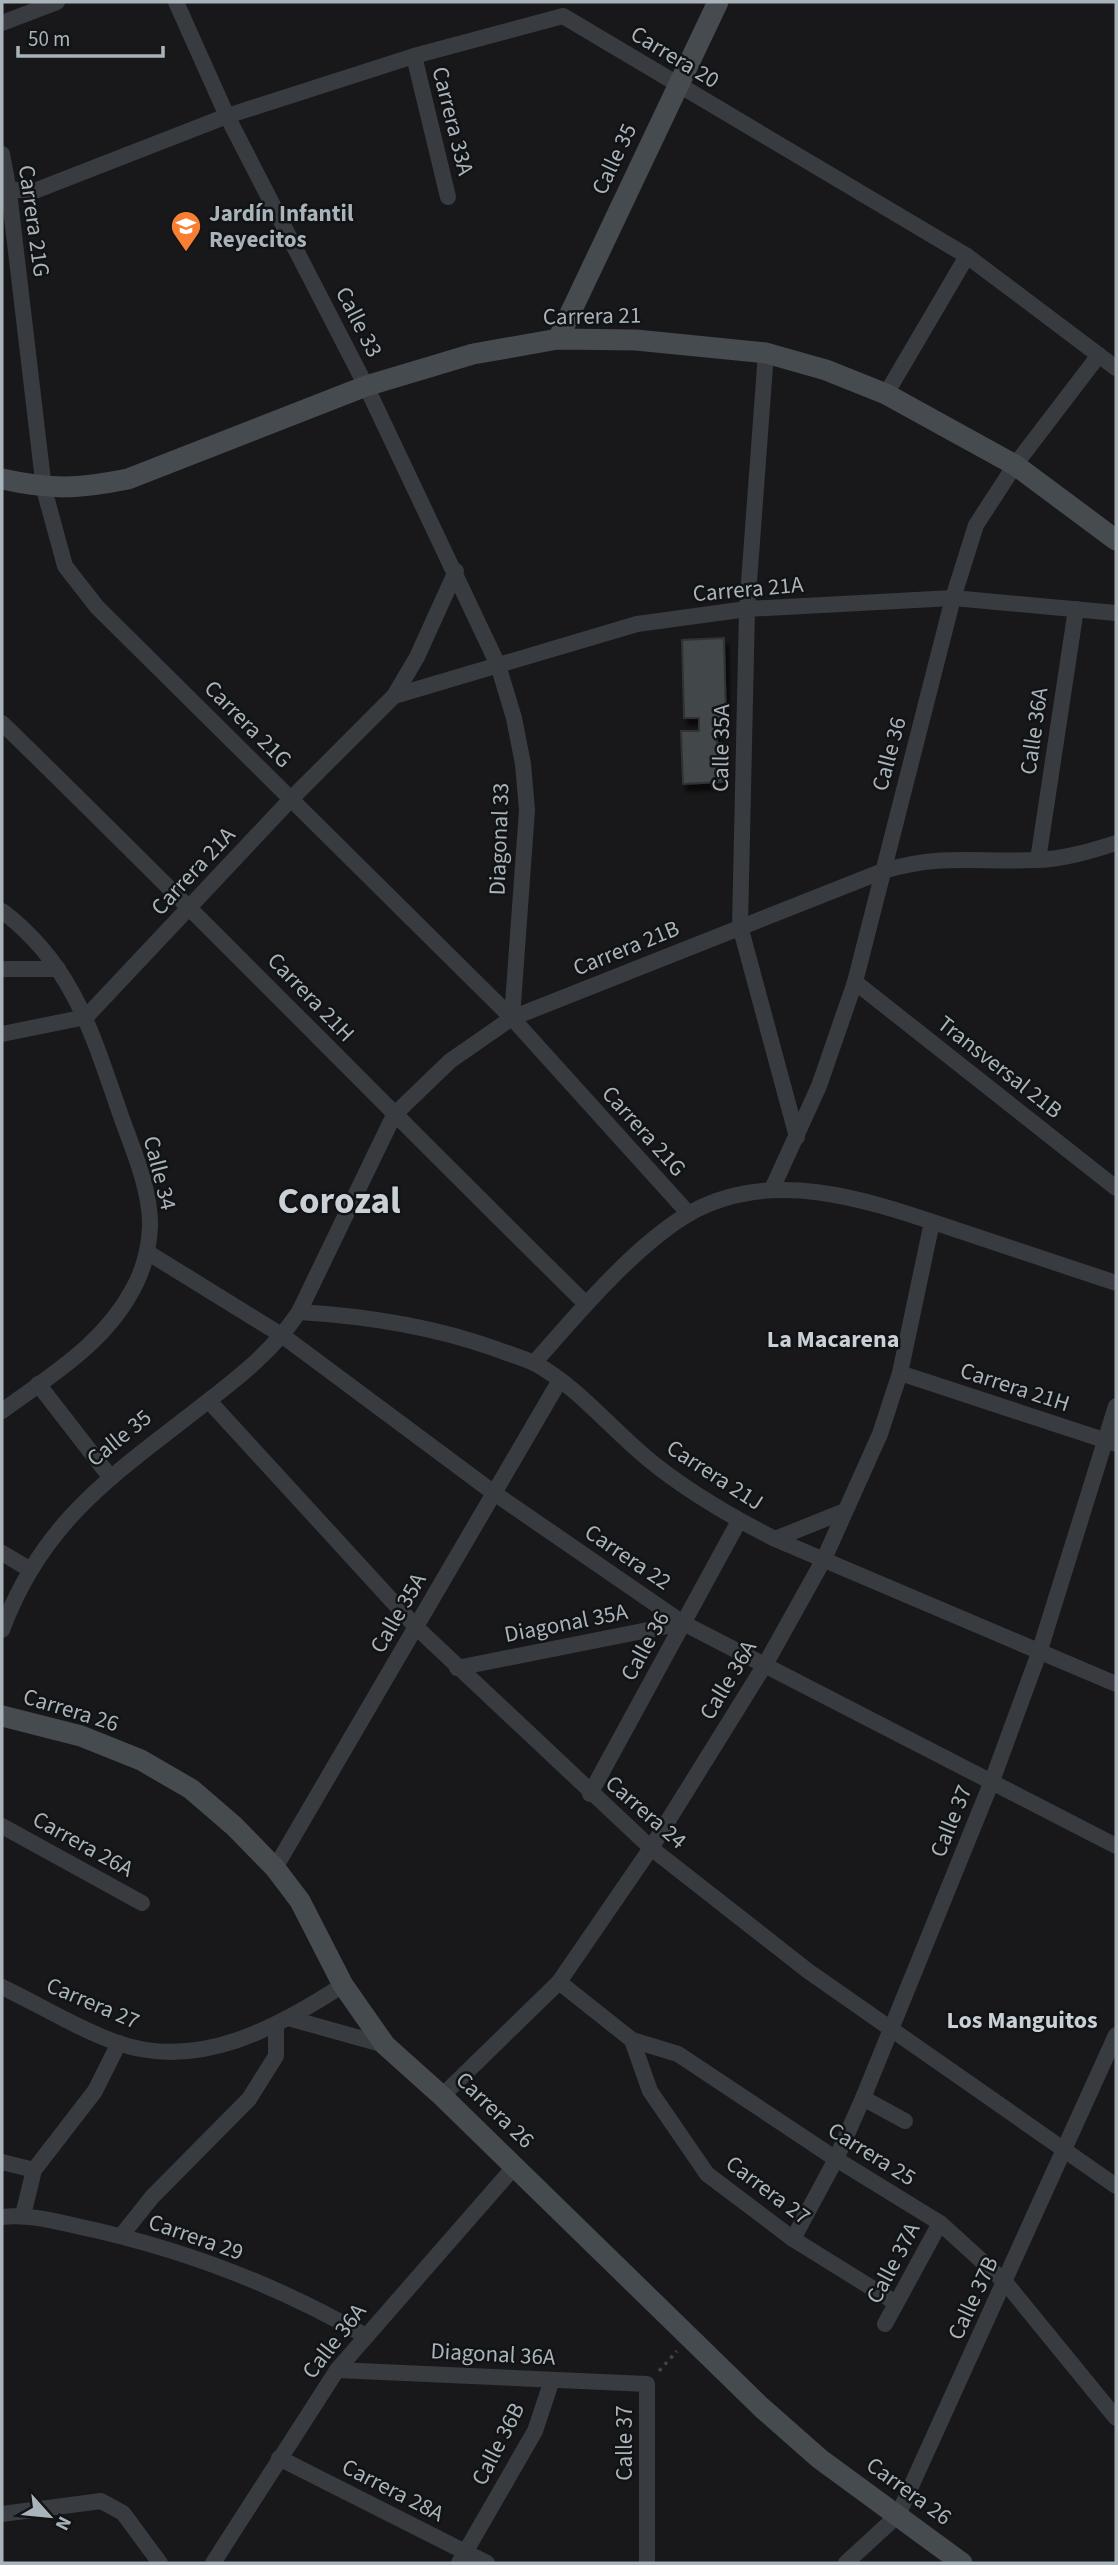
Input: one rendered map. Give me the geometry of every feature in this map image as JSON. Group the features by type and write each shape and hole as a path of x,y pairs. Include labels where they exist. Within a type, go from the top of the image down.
{"street":[{"path":"2,23 57,2"},
{"name":"Calle 33","path":"176,2 227,116 366,386 456,571 498,665"},
{"name":"Calle 35","path":"558,339 718,2"},
{"name":"Carrera 20","path":"6,191 37,190 227,116 560,9 678,85 967,257 1116,368"},
{"name":"Carrera 33A","path":"414,56 448,197"},
{"name":"Carrera 21G","path":"2,154 44,489 65,566 97,607 512,1018 689,1214"},
{"path":"886,394 967,257"},
{"name":"Carrera 21","path":"2,479 44,489 93,486 128,479 366,386 472,354 558,339 636,340 766,353 826,370 886,394 1015,465 1116,540"},
{"name":"Calle 35A","path":"766,353 747,609 740,926 797,1137"},
{"name":"Calle 36","path":"772,1189 819,1086 855,982 953,598 976,525 1015,465 1099,355"},
{"name":"Carrera 21A","path":"86,1017 291,799 394,696 417,657 456,571"},
{"name":"Carrera 21A","path":"394,696 637,624 747,609 953,598 1116,613"},
{"name":"Calle 36A","path":"1038,860 1076,609"},
{"name":"Diagonal 33","path":"498,665 514,718 523,764 527,810 512,1018"},
{"name":"Carrera 21H","path":"2,723 191,907 394,1115 586,1304"},
{"name":"Carrera 21B","path":"299,1312 394,1115 450,1061 512,1018 740,926 916,861 946,858 1038,860 1083,853 1116,844"},
{"path":"2,911 31,933 58,969 86,1017 2,1034"},
{"path":"2,969 58,969"},
{"name":"Transversal 21B","path":"855,982 1116,1188"},
{"name":"Calle 34","path":"2,1411 79,1356 109,1325 134,1288 147,1252 150,1225 143,1189 132,1147 86,1017"},
{"path":"534,1363 586,1304 636,1256 689,1214 721,1199 747,1191 772,1189 833,1195 873,1203 1116,1283"},
{"name":"Calle 36A","path":"442,2096 559,1982 651,1848 765,1663 824,1559 880,1434 900,1373 932,1222"},
{"name":"Carrera 22","path":"147,1252 283,1336 494,1493 683,1623 1116,1846"},
{"name":"Calle 35","path":"2,1630 29,1569 56,1530 82,1502 257,1363 283,1336 299,1312"},
{"name":"Carrera 21J","path":"299,1312 358,1316 415,1325 460,1336 534,1363 560,1380 607,1419 641,1453 687,1488 739,1521 775,1539 1116,1684"},
{"name":"Carrera 21H","path":"900,1373 1110,1442"},
{"name":"Calle 35A","path":"275,1868 560,1380"},
{"path":"38,1384 111,1478"},
{"name":"Carrera 24","path":"209,1401 416,1627 590,1794 651,1848 808,1970 1116,2186"},
{"name":"Calle 37","path":"793,2239 836,2159 863,2098 992,1781 1039,1653 1110,1442 1116,1406"},
{"path":"775,1539 845,1510"},
{"name":"Calle 36","path":"590,1794 739,1521"},
{"path":"2,1553 29,1569"},
{"name":"Diagonal 35A","path":"457,1668 683,1623"},
{"name":"Carrera 26","path":"2,1716 81,1737 141,1760 191,1789 234,1826 275,1868 300,1901 343,1985 385,2045 515,2166 688,2339 820,2459 962,2563"},
{"name":"Carrera 26A","path":"2,1826 142,1903"},
{"name":"Carrera 25","path":"559,1982 632,2040 678,2054 836,2159 940,2223 1006,2282 1116,2418"},
{"name":"Carrera 27","path":"2,1987 119,2043 180,2053 210,2049 282,2021 343,1985"},
{"path":"121,2236 152,2197 250,2099 276,2056 282,2021 385,2045"},
{"name":"Calle 37B","path":"846,2563 898,2515 1116,2035"},
{"name":"Carrera 27","path":"632,2040 650,2091 707,2174 793,2239 896,2303"},
{"path":"23,2215 34,2170 95,2091 119,2043"},
{"path":"863,2098 905,2121"},
{"path":"2,2162 34,2170"},
{"name":"Calle 36A","path":"213,2563 337,2370 364,2335 515,2166"},
{"name":"Carrera 29","path":"2,2217 23,2215 121,2236 280,2291 364,2335"},
{"name":"Calle 37A","path":"885,2324 940,2223"},
{"name":"Diagonal 36A","path":"337,2370 647,2384"},
{"name":"Calle 36B","path":"462,2558 535,2431 552,2380"},
{"name":"Calle 37","path":"647,2384 647,2563"},
{"name":"Carrera 28A","path":"279,2458 462,2558 487,2563"},
{"path":"2,2514 101,2501 123,2513 160,2563"}],"path":[{"name":"Calle 37","path":"647,2384 688,2339"}],"building":[{"path":"724,638 726,721 716,722 717,743 721,743 722,782 683,784 681,731 699,731 699,718 684,718 682,640"}],"place":[{"name":"Jardín Infantil Reyecitos","path":"186,253"}],"district":[{"name":"Corozal","path":"339,1201"},
{"name":"La Macarena","path":"833,1339"},
{"name":"Los Manguitos","path":"1022,2020"}]}
